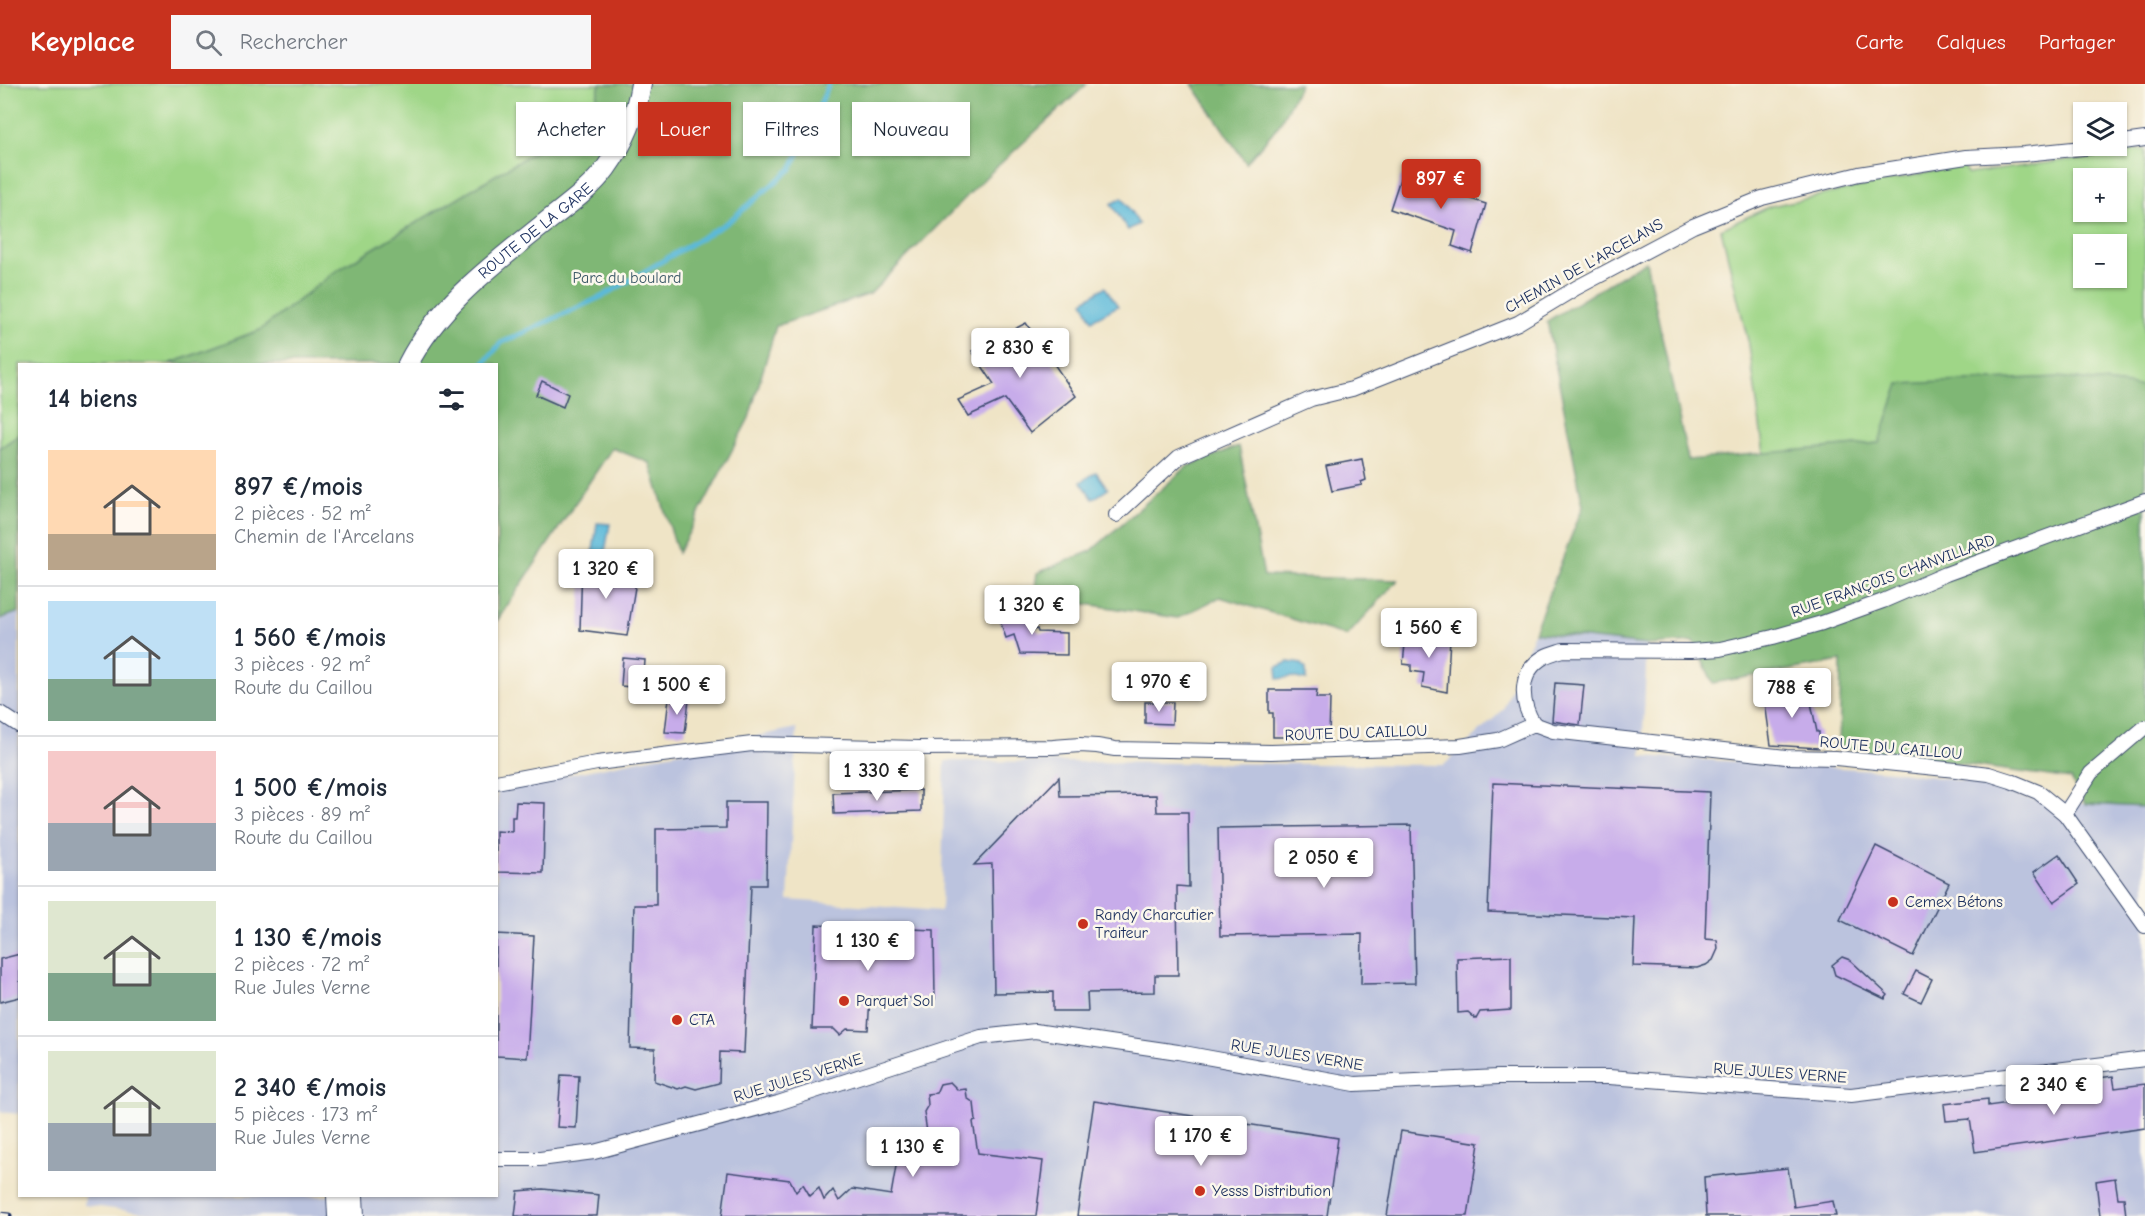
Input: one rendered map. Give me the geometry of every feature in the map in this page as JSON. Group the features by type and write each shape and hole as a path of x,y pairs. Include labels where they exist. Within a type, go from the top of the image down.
{"main road":[{"name":"ROUTE DE LA GARE","path":"409,363 442,313 467,287 596,181 618,152 631,125 638,105 641,84"},
{"path":"337,1197 338,1216"},
{"path":"353,1197 354,1216"}],"street":[{"path":"2127,141 2145,139"},
{"name":"CHEMIN DE L'ARCELANS","path":"1116,515 1179,457 1311,399 1352,389 1518,323 1576,288 1693,226 1762,198 1859,174 1966,157 2073,149"},
{"name":"RUE FRANÇOIS CHANVILLARD","path":"1534,724 1525,710 1524,686 1530,670 1544,657 1563,650 1623,652 1711,650 1773,637 1822,623 1883,601 1946,574 2145,501"},
{"path":"0,713 18,725"},
{"name":"ROUTE DU CAILLOU","path":"498,782 597,763 752,744 919,748 1080,745 1115,749 1271,752 1398,749 1481,744 1514,734 1534,724 1553,731 1786,757 1836,758 1989,774 2038,792 2065,814 2145,926"},
{"path":"2065,814 2091,773 2145,727"},
{"name":"RUE JULES VERNE","path":"498,1159 540,1159 594,1152 778,1103 981,1037 1035,1031 1166,1050 1355,1084 1498,1077 1609,1077 1851,1095 2145,1059"}],"shaded area":[{"path":"18,612 18,1114 0,1112 0,619"},
{"path":"1534,632 1647,645 1642,756 1892,771 1985,784 2023,798 2145,807 2145,1216 169,1216 84,1205 85,1197 498,1197 498,789 797,728 788,900 941,911 945,761 1444,765 1503,710"}],"green space":[{"path":"0,84 600,84 596,102 516,102 516,156 527,156 336,271 260,330 172,363 18,363 18,436 0,448"},
{"name":"Parc du boulard","path":"600,84 1087,84 987,176 870,294 776,326 749,418 678,553 650,463 612,448 498,619 498,363 172,363 260,330 336,271 527,156 626,156 626,102 596,102"},
{"path":"1192,84 1300,84 1279,125 1246,163"},
{"path":"2145,149 2145,387 2059,377 1879,443 1764,454 1749,345 1721,229 1771,206 1963,165 1969,174 2096,156 2127,156 2127,152"},
{"path":"1646,261 1688,460 1879,443 1899,384 2059,377 2145,387 2145,807 2085,804 2071,779 1839,747 1841,661 1713,683 1694,642 1647,645 1534,632 1583,506 1547,321"},
{"path":"18,436 18,612 0,619 0,448"},
{"path":"1239,446 1264,576 1398,580 1347,636 1220,597 1178,618 1034,596 1037,573 1091,551 1188,466"}],"water":[{"path":"1122,198 1139,224 1128,230 1111,204"},
{"path":"1105,287 1118,306 1092,320 1083,301"},
{"path":"1096,472 1108,489 1093,499 1081,482"},
{"path":"597,523 610,524 605,552 600,555 593,551"},
{"path":"1288,662 1302,664 1306,669 1306,680 1291,677 1278,679 1277,667"}],"building":[{"path":"1401,176 1486,204 1472,253 1452,246 1456,231 1390,209"},
{"path":"1026,323 1076,396 1030,433 1005,399 968,416 958,400 994,384 972,351"},
{"path":"542,381 568,394 563,407 536,395"},
{"path":"1362,459 1366,480 1361,482 1362,485 1332,491 1326,466"},
{"path":"582,563 612,564 612,574 637,575 627,636 580,630"},
{"path":"1017,609 1018,613 1027,610 1033,630 1067,633 1067,655 1020,654 1014,635 1006,638 998,615"},
{"path":"1406,634 1450,638 1447,692 1422,687 1424,673 1411,671 1411,665 1403,664"},
{"path":"623,658 645,660 644,674 676,687 675,691 621,686"},
{"path":"1555,683 1584,685 1580,725 1552,721"},
{"path":"1808,688 1817,732 1819,732 1819,748 1771,745 1764,695"},
{"path":"1269,690 1317,690 1316,698 1330,698 1329,737 1273,737 1273,713 1269,713"},
{"path":"669,698 689,700 685,733 665,732"},
{"path":"1145,702 1173,702 1172,724 1145,723"},
{"path":"1059,777 1060,796 1156,795 1157,812 1188,812 1189,887 1177,886 1178,975 1155,975 1155,992 1087,993 1088,1011 1053,1011 1053,992 994,993 992,864 974,865"},
{"path":"1493,783 1710,792 1705,939 1717,940 1718,949 1713,960 1697,968 1633,966 1635,918 1488,912"},
{"path":"921,790 921,811 834,814 833,793"},
{"path":"516,802 545,803 543,873 498,872 498,831 512,832 512,817 515,817"},
{"path":"726,802 767,802 766,885 751,885 744,1053 720,1052 719,1083 696,1089 686,1086 678,1089 654,1081 655,1049 630,1048 634,905 656,905 656,829 726,828"},
{"path":"1411,825 1415,983 1361,984 1362,934 1220,936 1218,828"},
{"path":"1876,846 1949,883 1913,956 1840,920"},
{"path":"2059,854 2079,884 2054,902 2034,872"},
{"path":"816,925 934,930 935,999 870,997 868,1030 847,1029 840,1035 834,1029 812,1029"},
{"path":"498,934 534,936 527,1058 498,1056"},
{"path":"18,954 18,998 0,1002 0,959"},
{"path":"1511,956 1511,1010 1480,1012 1476,1019 1468,1012 1458,1013 1457,958"},
{"path":"1842,957 1850,960 1888,995 1885,999 1835,975 1832,965"},
{"path":"1916,971 1932,979 1921,1002 1904,994"},
{"path":"561,1075 579,1076 576,1128 557,1127"},
{"path":"2113,1076 2115,1088 2145,1084 2145,1128 1975,1152 1970,1119 1946,1121 1944,1104 1988,1099 1988,1106 2086,1092 2084,1080"},
{"path":"950,1082 958,1090 966,1089 967,1098 974,1103 976,1121 973,1122 978,1153 1043,1161 1036,1216 722,1216 728,1172 790,1180 796,1192 803,1184 810,1196 819,1188 824,1200 833,1190 839,1201 852,1189 891,1195 900,1143 929,1146 924,1112 928,1105 927,1094 936,1093 940,1084"},
{"path":"1094,1101 1338,1138 1327,1216 1077,1216"},
{"path":"1401,1131 1479,1143 1468,1216 1387,1216"},
{"path":"1788,1168 1794,1207 1833,1201 1836,1216 1706,1216 1704,1177"},
{"path":"2115,1178 2118,1198 2124,1198 2126,1216 2100,1216 2096,1181"},
{"path":"543,1189 599,1195 597,1216 515,1216 518,1191"}],"waterway":[{"path":"484,363 501,343 605,295 728,222 792,168 829,84"}],"railway":[{"path":"0,1215 9,1216"}],"place":[{"name":"Cemex Bétons","path":"1893,902"},
{"name":"Randy Charcutier Traiteur","path":"1083,924"},
{"name":"Parquet Sol","path":"844,1001"},
{"name":"CTA","path":"677,1020"},
{"name":"Yesss Distribution","path":"1200,1191"}]}
